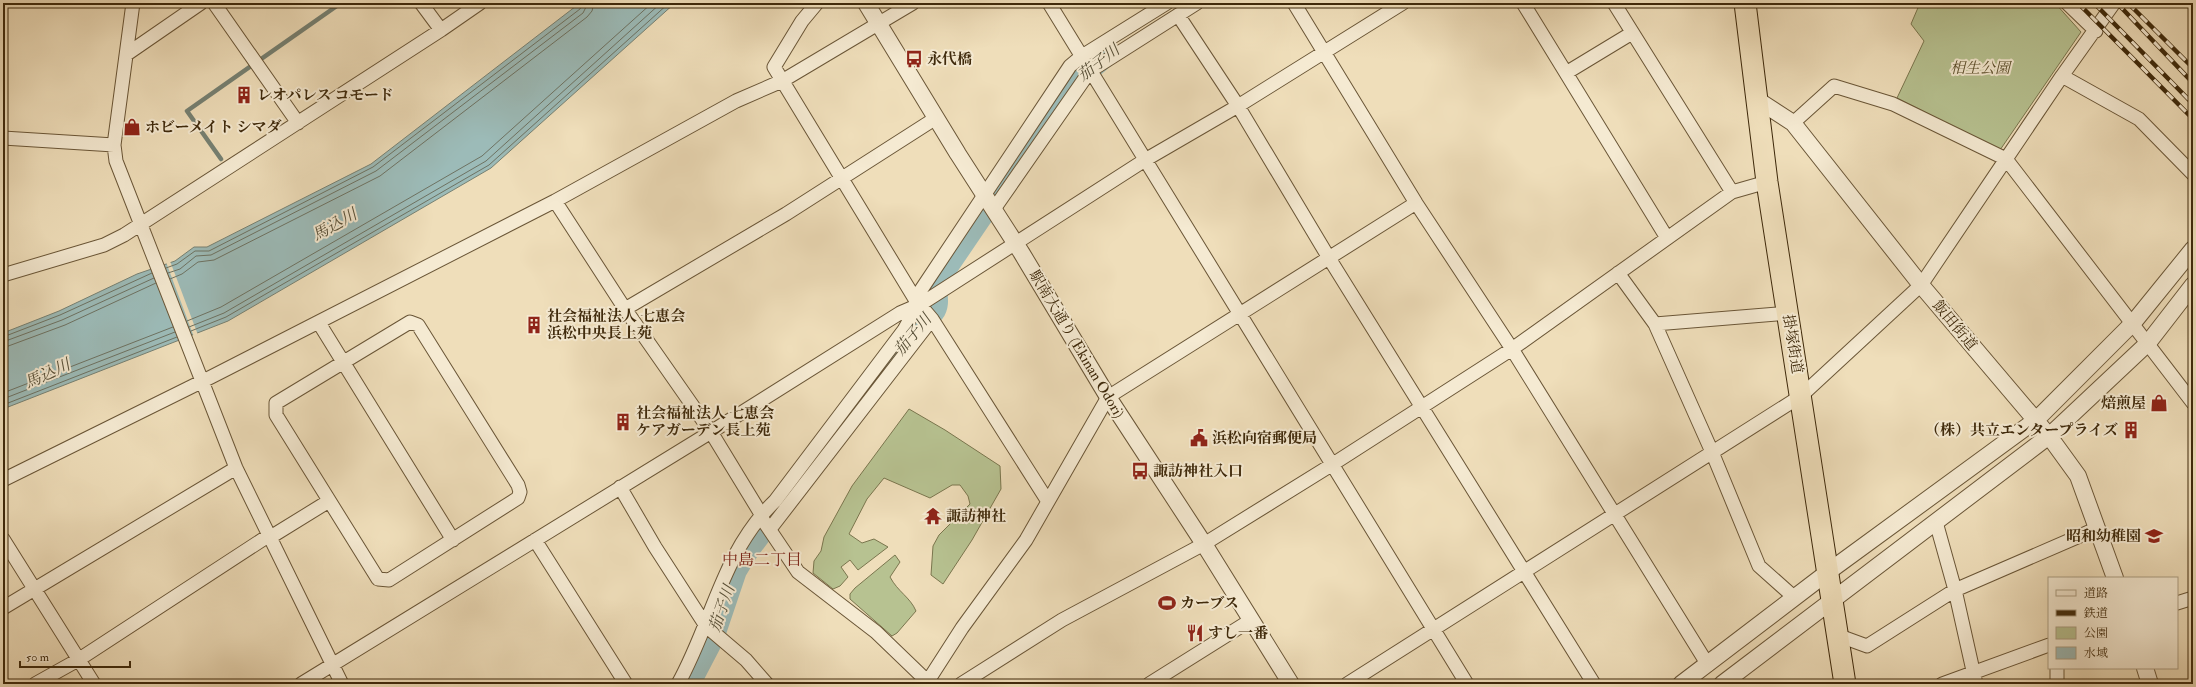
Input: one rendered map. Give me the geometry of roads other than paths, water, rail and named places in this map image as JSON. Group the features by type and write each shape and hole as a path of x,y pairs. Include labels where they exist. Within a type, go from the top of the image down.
{"highway":[{"name":"掛塚街道","path":"1745,3 1767,182 1845,684"}],"street":[{"path":"133,3 114,145 116,161 199,377 236,468 342,684"},
{"path":"127,54 201,3"},
{"path":"214,3 298,123"},
{"path":"421,3 441,30"},
{"path":"3,275 104,245 141,225 441,30 480,3"},
{"path":"817,3 802,21 774,67 840,179 926,305 1047,500"},
{"name":"駅南大通り (Ekinan Odori)","path":"866,3 936,118 1016,243 1108,397 1204,544 1291,684"},
{"path":"3,480 199,377 319,323 555,201 736,101 782,81 913,3"},
{"path":"1049,3 1467,684"},
{"path":"678,684 694,654 710,630 728,566 766,522 926,305 1070,66 1082,56 1167,3"},
{"path":"989,202 1090,71 1196,3"},
{"path":"1294,3 1416,203 1512,349 1708,665"},
{"path":"766,522 775,501 904,330 926,305 1016,243 1145,160 1238,106 1403,3"},
{"path":"1523,3 1667,238"},
{"path":"1614,3 1732,192"},
{"path":"2067,3 2096,31"},
{"path":"1347,684 1801,396 1921,285 2062,76 2096,31 2114,3"},
{"path":"1178,14 1238,106 1329,258 1594,684"},
{"path":"1566,73 1632,33"},
{"path":"2062,76 2139,119 2193,174"},
{"path":"1793,124 1834,86 1893,104 2006,159 2193,402"},
{"name":"飯田街道","path":"1756,99 1793,124 1921,285 2049,436 2078,476 2115,577"},
{"path":"625,309 786,214 936,118"},
{"path":"3,138 114,145"},
{"path":"961,684 1062,620 1204,544 1333,464 1512,349 1732,192 1767,182"},
{"path":"555,201 625,309 711,432 798,572 876,632 928,683 962,628 1026,540 1047,500 1108,397 1416,203"},
{"path":"1681,684 1708,665 1828,572 2036,420 2133,323 2193,249"},
{"path":"1618,273 1654,324 1712,452 1759,566 1794,598"},
{"path":"1722,684 2049,436 2148,343 2193,285"},
{"path":"301,684 711,432 900,313 926,305"},
{"path":"1654,324 1788,314"},
{"path":"410,322 418,325 518,485 520,492 518,498 389,580 378,579 329,501 276,415 276,403 404,324 410,322"},
{"path":"319,323 453,540"},
{"path":"3,608 33,588 236,468"},
{"path":"620,487 655,547 710,630 746,660 768,684"},
{"path":"35,684 78,660 269,537 329,501"},
{"path":"1936,522 1955,590 1976,684"},
{"path":"1837,635 1867,646 1955,590 2098,528"},
{"path":"3,539 94,684"},
{"path":"535,540 626,684"},
{"path":"2178,603 2193,598"},
{"path":"1149,684 1251,620"},
{"path":"1942,684 1974,671 2048,645"},
{"path":"2057,669 2058,684"},
{"path":"2145,669 2150,684"}],"water":[{"name":"馬込川","path":"580,3 675,3 491,168 228,321 3,409 3,333 59,311 137,274 175,261 194,247 207,247 371,164"}],"waterway":[{"path":"221,159 187,111 341,3"},
{"name":"茄子川","path":"687,684 711,638 734,570 746,550 920,321 932,311 935,304 934,287 936,280 1068,86 1105,54"}],"railway":[{"path":"2078,3 2193,119"},
{"path":"2094,3 2193,104"},
{"path":"2117,3 2193,83"},
{"path":"2128,3 2193,68"}],"place":[{"name":"永代橋","path":"914,59"},
{"name":"レオパレス コモード","path":"244,95"},
{"name":"ホビーメイト シマダ","path":"132,127"},
{"name":"社会福祉法人 七恵会 浜松中央長上苑","path":"534,325"},
{"name":"焙煎屋","path":"2159,403"},
{"name":"社会福祉法人 七恵会 ケアガーデン長上苑","path":"623,422"},
{"name":"（株）共立エンタープライズ","path":"2131,430"},
{"name":"浜松向宿郵便局","path":"1199,438"},
{"name":"諏訪神社入口","path":"1140,471"},
{"name":"諏訪神社","path":"933,516"},
{"name":"昭和幼稚園","path":"2154,536"},
{"name":"カーブス","path":"1167,603"},
{"name":"すし一番","path":"1195,633"}],"district":[{"name":"中島二丁目","path":"762,559"}],"park label":[{"name":"相生公園","path":"1980,68"}]}
